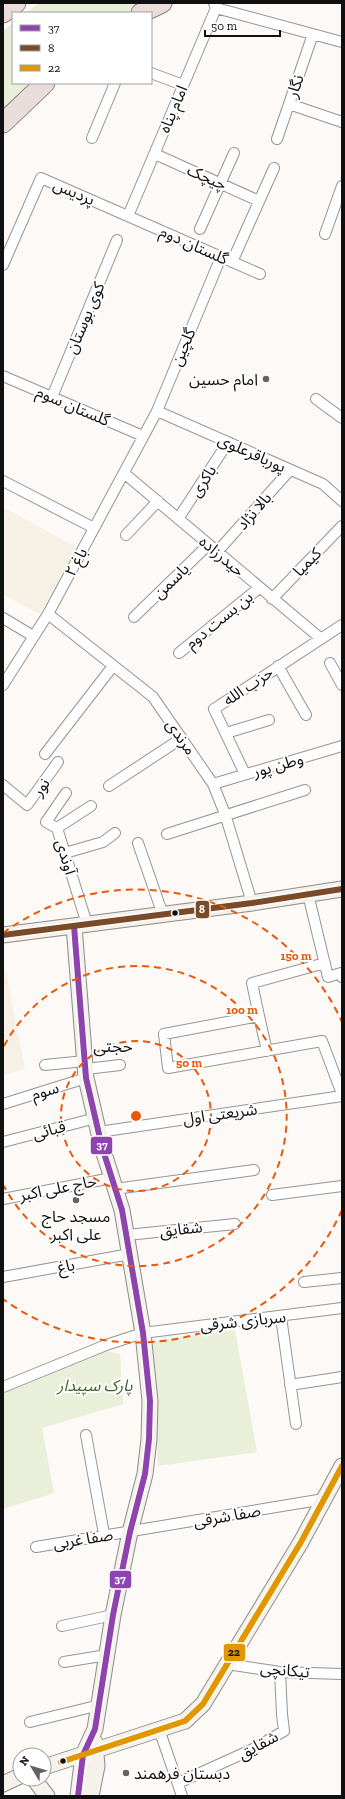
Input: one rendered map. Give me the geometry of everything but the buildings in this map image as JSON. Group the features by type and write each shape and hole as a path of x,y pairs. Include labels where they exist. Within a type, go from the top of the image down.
{"highway":[{"path":"3,13 16,3"},
{"path":"143,12 162,3"},
{"path":"6,118 44,84"}],"street":[{"path":"215,6 342,42"},
{"name":"امام پناه","path":"128,216 215,6"},
{"name":"نگار","path":"277,139 313,34"},
{"path":"152,73 183,85"},
{"path":"92,138 115,84"},
{"path":"289,104 342,122"},
{"path":"200,229 234,153"},
{"name":"چیچک","path":"154,154 259,201"},
{"path":"232,262 274,168"},
{"name":"پردیس","path":"3,265 41,178 128,216"},
{"path":"325,234 342,186"},
{"name":"گلستان دوم","path":"128,216 260,274"},
{"name":"کوی بوستان","path":"52,397 118,240"},
{"name":"گلچین","path":"143,436 156,411 221,257"},
{"name":"گلستان سوم","path":"3,376 143,436"},
{"path":"316,399 342,418"},
{"name":"پورباقرعلوی","path":"156,411 323,484 342,501"},
{"name":"باغ ۲","path":"3,684 48,614 143,436"},
{"name":"باکری","path":"178,519 228,442"},
{"name":"بالا نژاد","path":"217,552 290,470"},
{"name":"حیدرزاده","path":"124,473 320,638"},
{"path":"3,481 94,528"},
{"path":"126,535 158,501"},
{"name":"کیمیا","path":"272,598 342,526"},
{"name":"یاسمن","path":"134,617 208,545"},
{"name":"بن بست دوم","path":"179,653 259,588"},
{"name":"مرندی","path":"48,614 153,696 213,784 225,814 252,903"},
{"path":"3,618 33,636"},
{"name":"حزب الله","path":"245,774 214,708 342,624"},
{"path":"330,663 342,685"},
{"path":"45,754 113,666"},
{"path":"278,666 306,715"},
{"path":"226,733 269,720"},
{"path":"109,786 182,738"},
{"name":"وطن پور","path":"213,784 342,746"},
{"name":"نور","path":"3,786 28,806 58,762"},
{"path":"167,834 225,814 305,790"},
{"path":"57,828 46,822 66,793"},
{"name":"آوندی","path":"80,925 57,828 91,806"},
{"path":"64,853 103,842 115,833"},
{"path":"138,843 163,914"},
{"path":"3,935 252,903 342,889"},
{"path":"308,894 328,977 341,974 342,977"},
{"path":"78,1796 90,1753 100,1706 113,1616 130,1532 145,1474 149,1438 150,1401 143,1333 122,1210 97,1125 86,1069 80,925"},
{"path":"267,1051 252,982 325,963"},
{"path":"259,1016 164,1034 168,1068 322,1042 342,1095"},
{"path":"45,1065 86,1069 120,1065"},
{"name":"سوم","path":"3,1104 86,1069"},
{"name":"شریعتی اول","path":"97,1125 342,1095"},
{"name":"قبائی","path":"3,1142 97,1125"},
{"name":"حاج علی اکبر","path":"3,1199 114,1183 254,1170"},
{"path":"272,1195 342,1186"},
{"name":"شقایق","path":"126,1235 235,1224"},
{"name":"باغ","path":"3,1278 130,1254"},
{"path":"304,1282 342,1278"},
{"name":"سربازی شرقی","path":"3,1387 106,1345 143,1333 236,1321 281,1317 342,1308"},
{"path":"281,1317 296,1424"},
{"path":"290,1385 342,1377"},
{"path":"86,1435 104,1534"},
{"path":"52,1765 185,1720 203,1704 301,1542 342,1466"},
{"name":"صفا شرقی","path":"130,1532 324,1498"},
{"name":"صفا غربی","path":"36,1547 104,1534 130,1532"},
{"path":"62,1626 113,1616"},
{"path":"64,1662 107,1655"},
{"name":"تیکانچی","path":"227,1664 280,1672 342,1674"},
{"name":"شقایق","path":"178,1783 253,1749 284,1731 280,1672"},
{"path":"30,1722 100,1706"},
{"path":"158,1730 182,1796"},
{"path":"90,1753 97,1766 91,1796"},
{"path":"40,1787 47,1796"}],"shaded area":[{"path":"3,507 81,550 39,614 3,594"},
{"path":"6,972 25,1069 3,1075 3,973"}],"green space":[{"path":"39,3 149,3 132,12 27,12"},
{"path":"12,24 12,84 37,84 3,113 3,31"},
{"path":"235,1330 257,1452 158,1466 153,1341"},
{"name":"پارک سپیدار","path":"106,1351 120,1354 123,1404 42,1428 54,1493 3,1509 3,1390"}],"transit line":[{"name":"8","path":"3,935 252,903 342,889"},
{"name":"37","path":"74,926 86,1078 102,1147 122,1210 143,1333 150,1401 149,1439 145,1474 130,1532 113,1615 95,1729 83,1755 78,1796"},
{"name":"22","path":"61,1762 185,1721 203,1704 301,1542 342,1466"}],"place":[{"name":"امام حسین","path":"266,379"},
{"name":"مسجد حاج علی اکبر","path":"76,1200"},
{"name":"دبستان فرهمند","path":"126,1773"}],"district":[{"name":"حجتی","path":"113,1046"}]}
